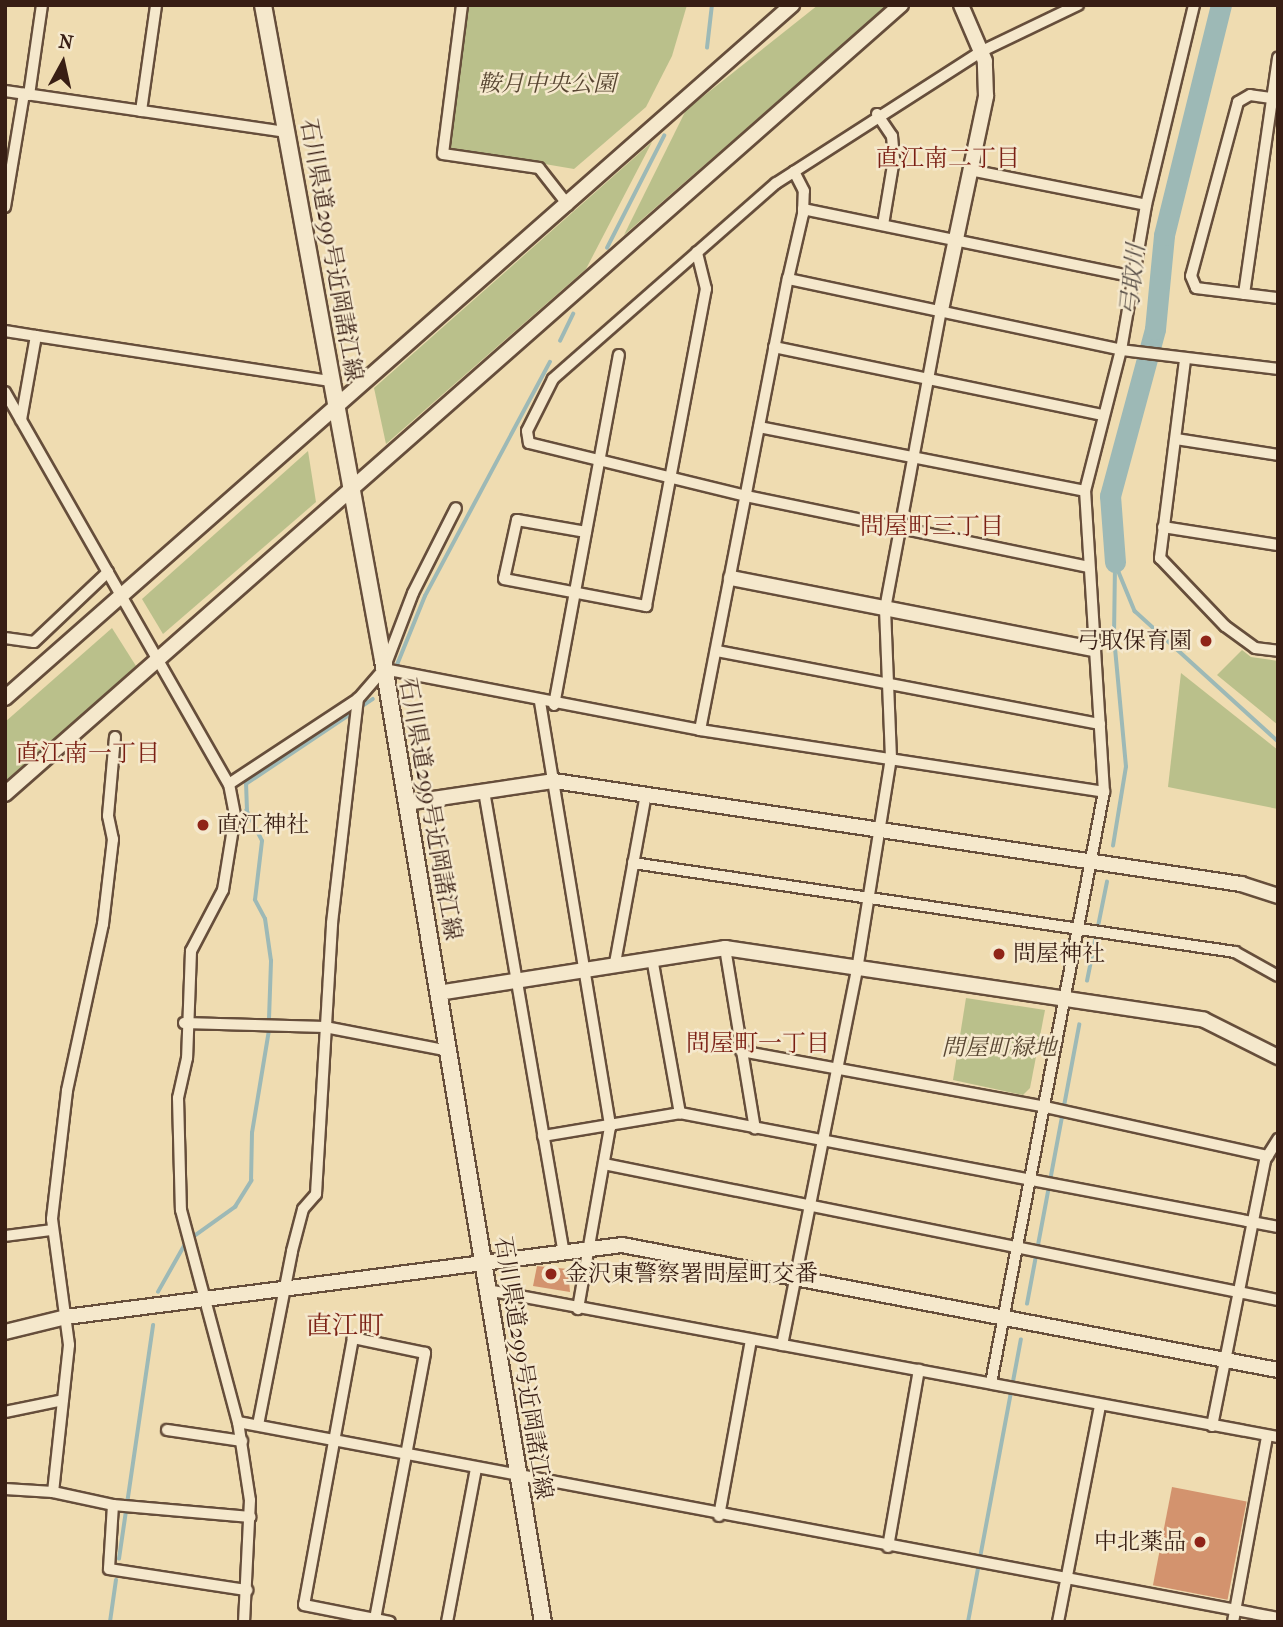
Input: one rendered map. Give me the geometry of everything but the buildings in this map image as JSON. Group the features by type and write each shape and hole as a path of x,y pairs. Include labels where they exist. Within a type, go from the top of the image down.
{"main road":[{"name":"石川県道299号近岡諸江線","path":"263,5 384,669 439,993 445,1050 543,1622"}],"street":[{"path":"5,207 42,5"},
{"path":"141,111 156,5"},
{"path":"463,5 443,154 539,168 568,205"},
{"path":"5,698 792,5"},
{"path":"5,794 901,5"},
{"path":"782,1345 820,1142 857,970 891,758 885,609 941,310 986,96 982,51 961,5"},
{"path":"1078,5 982,51 877,114 794,171 553,379 527,432 529,443 600,458 746,496 1088,567"},
{"path":"991,1383 1005,1316 1023,1252 1030,1182 1050,1108 1089,860 1104,792 1085,491 1103,415 1127,351 1134,277 1146,205 1194,5"},
{"path":"1244,293 1275,99 1278,57"},
{"path":"5,91 287,132"},
{"path":"1275,99 1250,95 1238,102 1191,276 1196,288 1278,298"},
{"path":"877,114 892,136 894,159 883,225"},
{"path":"971,170 1146,205"},
{"path":"700,730 803,209 804,191 794,171"},
{"path":"803,209 1134,277"},
{"path":"586,532 517,520 504,579 646,606 706,289 697,252"},
{"path":"788,279 1127,351 1278,369"},
{"path":"5,331 331,381"},
{"path":"21,420 36,336"},
{"path":"774,347 928,381 1103,415"},
{"path":"554,705 619,355"},
{"path":"1179,359 1176,439 1160,558 1171,575 1255,648 1278,651"},
{"path":"5,392 229,783 236,816 223,890 191,951 184,1023 187,1058 178,1098 181,1210 242,1441 250,1517 244,1622"},
{"path":"759,427 914,460 1085,491"},
{"path":"1176,439 1278,455"},
{"path":"229,783 357,702 384,669 413,593 456,508"},
{"path":"1163,527 1278,545"},
{"path":"5,638 34,642 108,572"},
{"path":"732,578 1093,649"},
{"path":"717,651 1100,724"},
{"path":"384,669 554,705 700,730 1104,792"},
{"path":"258,1425 284,1288 303,1209 316,1194 325,1027 357,702"},
{"path":"540,702 610,1127 578,1309"},
{"path":"53,1492 63,1400 66,1317 52,1230 67,1091 103,924 113,839 108,816 115,737"},
{"path":"405,803 554,781 1241,884 1278,896"},
{"path":"484,791 563,1250"},
{"path":"615,963 646,794"},
{"path":"633,863 1235,951 1278,976"},
{"path":"439,993 585,967 725,948 857,970 1204,1020 1278,1057"},
{"path":"725,948 755,1129"},
{"path":"652,958 680,1113"},
{"path":"184,1023 325,1027 445,1050"},
{"path":"741,1051 1071,1112 1268,1156"},
{"path":"543,1136 610,1127 680,1113 1049,1186 1278,1227"},
{"path":"1212,1426 1252,1222 1268,1156 1278,1139"},
{"path":"604,1164 1023,1252 1278,1300"},
{"path":"5,1236 52,1230"},
{"path":"5,1332 66,1317 483,1262 590,1245 622,1245 1278,1370"},
{"path":"487,1290 1272,1436 1233,1622"},
{"path":"375,1620 425,1353 352,1338 304,1605 375,1620 390,1622"},
{"path":"719,1516 751,1340"},
{"path":"888,1547 919,1370"},
{"path":"5,1412 63,1400"},
{"path":"1058,1622 1100,1405"},
{"path":"238,1422 719,1516 1278,1618"},
{"path":"167,1430 242,1441"},
{"path":"447,1622 476,1469"},
{"path":"5,1489 53,1492 122,1506 250,1517"},
{"path":"122,1506 109,1569 247,1590"}],"green space":[{"name":"鞍月中央公園","path":"455,5 687,5 672,56 646,107 574,169 439,146"},
{"path":"818,5 888,5 624,235 686,110"},
{"path":"652,142 586,269 386,444 374,388"},
{"path":"308,451 316,502 163,634 142,599"},
{"path":"112,628 136,666 5,782 5,722"},
{"path":"1242,650 1251,657 1278,661 1278,725 1217,675"},
{"path":"1181,673 1278,750 1278,809 1168,787"},
{"name":"問屋町緑地","path":"966,998 1045,1010 1030,1088 1023,1095 953,1080"}],"waterway":[{"path":"707,48 712,5"},
{"name":"弓取川","path":"1115,562 1110,496 1155,329 1164,235 1221,5"},
{"path":"607,248 664,136"},
{"path":"560,341 573,314"},
{"path":"397,665 425,596 550,362"},
{"path":"1113,846 1126,767 1114,637 1115,562"},
{"path":"1116,565 1135,611 1278,741"},
{"path":"361,707 373,699"},
{"path":"269,1019 271,961 265,919 255,900 262,841 247,811 246,784 355,711"},
{"path":"1087,981 1107,882"},
{"path":"1027,1304 1079,1025"},
{"path":"193,1237 235,1207 251,1181 252,1133 269,1030"},
{"path":"158,1292 184,1246"},
{"path":"119,1559 153,1325"},
{"path":"968,1622 1021,1340"},
{"path":"110,1622 116,1580"}],"place":[{"name":"弓取保育園","path":"1206,641"},
{"name":"直江神社","path":"203,825"},
{"name":"問屋神社","path":"999,954"},
{"name":"金沢東警察署問屋町交番","path":"551,1274"},
{"name":"中北薬品","path":"1200,1542"}],"district":[{"name":"直江南二丁目","path":"948,159"},
{"name":"問屋町三丁目","path":"932,527"},
{"name":"直江南一丁目","path":"88,754"},
{"name":"問屋町一丁目","path":"758,1044"},
{"name":"直江町","path":"345,1326"}]}
